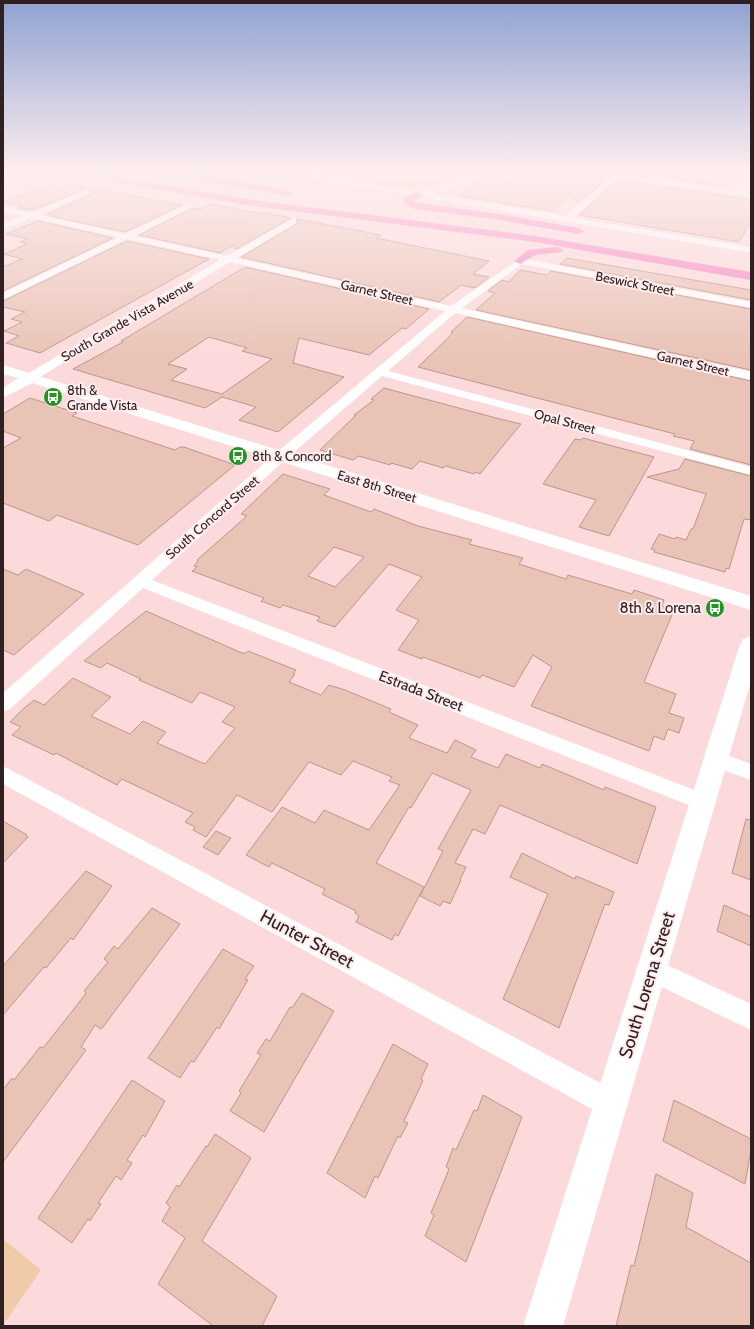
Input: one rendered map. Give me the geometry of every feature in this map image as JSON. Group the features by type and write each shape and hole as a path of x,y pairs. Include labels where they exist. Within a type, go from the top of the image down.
{"highway":[{"path":"505,235 751,276"},
{"path":"570,235 751,265"},
{"path":"601,235 606,236"},
{"path":"520,261 532,252 555,250 677,263"}],"main road":[{"name":"East 8th Street","path":"3,369 751,603"},
{"name":"South Grande Vista Avenue","path":"3,394 31,377"},
{"name":"South Lorena Street","path":"543,1326 751,644"}],"street":[{"name":"Garnet Street","path":"121,235 751,376"},
{"name":"South Grande Vista Avenue","path":"31,377 271,235"},
{"path":"663,235 751,250"},
{"path":"3,297 126,236"},
{"name":"South Concord Street","path":"3,704 281,456 379,372 454,309 520,261"},
{"name":"Beswick Street","path":"520,261 751,305"},
{"name":"Opal Street","path":"379,372 751,471"},
{"name":"Estrada Street","path":"140,581 703,802"},
{"path":"716,759 751,772"},
{"name":"Hunter Street","path":"3,774 611,1104"},
{"path":"652,970 751,1017"}],"shaded area":[{"path":"3,1239 41,1270 3,1325"}],"building":[{"path":"10,235 100,235 113,238 3,291 3,267 22,259 4,254 27,244 20,242 28,239"},
{"path":"139,235 261,235 236,249 233,245 220,253"},
{"path":"278,235 381,235 376,238 489,261 473,274 489,277 475,288 461,285 439,302 241,257"},
{"path":"698,235 743,235 739,242"},
{"path":"127,241 209,259 40,353 6,343 19,336 4,331 22,322 11,319 25,312 3,307 3,301"},
{"path":"567,258 751,290 751,300 560,264"},
{"path":"245,267 429,309 406,329 402,328 369,355 299,338 293,363 344,377 278,432 239,420 256,407 222,397 205,408 73,369 123,342 121,341","holes":["209,337 247,348 242,351 272,359 222,394 171,380 187,369 168,364"]},
{"path":"520,270 547,275 551,271 751,309 751,370 476,310 495,293 488,291 502,280 509,282"},
{"path":"467,317 751,381 751,465 690,449 694,441 673,436 675,434 418,367"},
{"path":"384,388 521,424 480,474 476,472 474,474 446,466 443,468 420,461 412,469 391,463 390,465 359,456 353,460 320,450 356,415 354,415 374,400 371,399"},
{"path":"30,398 77,413 72,416 175,450 180,447 184,447 235,465 138,545 57,515 49,521 3,503 3,448 21,438 3,431 3,414"},
{"path":"583,438 654,457 609,536 579,527 596,500 543,484 575,439 581,440"},
{"path":"685,459 751,476 751,520 744,519 729,569 726,568 725,572 654,552 655,550 651,549 659,534 675,539 676,537 686,540 691,529 693,529 706,494 647,477 679,469"},
{"path":"283,474 330,489 324,495 371,512 374,509 418,526 472,540 469,544 523,558 519,564 566,579 568,575 632,594 634,590 664,600 662,606 674,610 644,682 676,694 669,713 684,718 679,733 668,729 664,740 654,736 649,751 531,706 552,667 533,655 514,687 482,675 480,678 423,657 422,659 398,650 419,620 396,610 422,577 389,564 335,627 317,621 320,617 283,605 280,608 261,601 264,598 192,571 197,567 194,566 198,561 197,560 247,516 241,514","holes":["334,547 364,557 335,587 308,576"]},
{"path":"3,569 18,575 26,569 84,594 14,655 3,650"},
{"path":"146,611 242,653 246,653 248,651 296,670 289,682 321,695 329,685 391,709 389,712 418,725 409,738 447,753 455,740 476,750 471,757 498,768 506,754 540,768 542,764 604,790 605,787 656,807 637,864 500,805 485,834 473,829 455,863 466,867 461,880 450,904 443,901 440,906 420,896 443,851 438,849 471,790 432,773 411,808 409,807 376,863 424,887 398,936 395,934 392,940 356,922 359,916 355,913 356,911 322,894 325,889 272,863 269,867 246,855 282,807 315,823 324,810 369,830 400,785 389,781 392,777 353,761 341,775 309,762 272,812 237,795 206,837 193,830 195,827 185,822 193,813 122,779 117,785 56,753 54,755 12,735 21,727 10,722 22,710 34,700 44,705 73,678 111,697 91,716 130,734 143,721 166,732 157,743 205,764 235,728 222,722 235,707 200,692 192,703 139,680 141,679 107,663 101,668 84,661"},
{"path":"746,819 751,820 751,880 732,873"},
{"path":"3,821 28,837 3,863"},
{"path":"216,831 231,838 218,855 203,847"},
{"path":"522,853 575,879 576,876 614,892 609,905 605,904 559,1028 503,999 548,894 510,877"},
{"path":"86,871 112,886 73,940 71,938 3,1015 3,966"},
{"path":"724,905 751,917 751,946 717,931"},
{"path":"152,908 180,924 103,1027 101,1029 95,1025 81,1047 86,1050 3,1162 3,1090 12,1078 14,1080 40,1047 43,1048 74,1009 86,993 84,991 108,962 104,959 114,946 118,949"},
{"path":"223,949 254,966 245,979 248,980 219,1029 217,1027 194,1062 191,1061 180,1078 148,1058"},
{"path":"302,993 334,1011 264,1132 230,1111 241,1093 239,1091 261,1055 257,1053 266,1039 270,1041 290,1007 292,1008"},
{"path":"393,1044 428,1064 421,1079 423,1081 404,1121 408,1123 400,1138 398,1136 378,1178 375,1176 365,1198 327,1173"},
{"path":"132,1080 165,1101 145,1137 143,1135 127,1160 132,1163 121,1180 116,1176 98,1203 101,1204 90,1221 88,1219 72,1243 38,1218"},
{"path":"483,1095 522,1117 466,1262 425,1236 434,1215 431,1213 449,1169 446,1167 453,1148 456,1150 474,1110 477,1111"},
{"path":"674,1100 751,1139 751,1150 745,1184 663,1141"},
{"path":"215,1134 251,1158 202,1241 277,1296 262,1326 213,1326 158,1284 185,1238 162,1221 170,1207 166,1203 177,1185 179,1187"},
{"path":"656,1174 693,1193 686,1227 751,1263 751,1326 616,1326 631,1265 634,1266"}],"place":[{"name":"8th & Grande Vista","path":"53,397"},
{"name":"8th & Concord","path":"238,456"},
{"name":"8th & Lorena","path":"715,608"}]}
